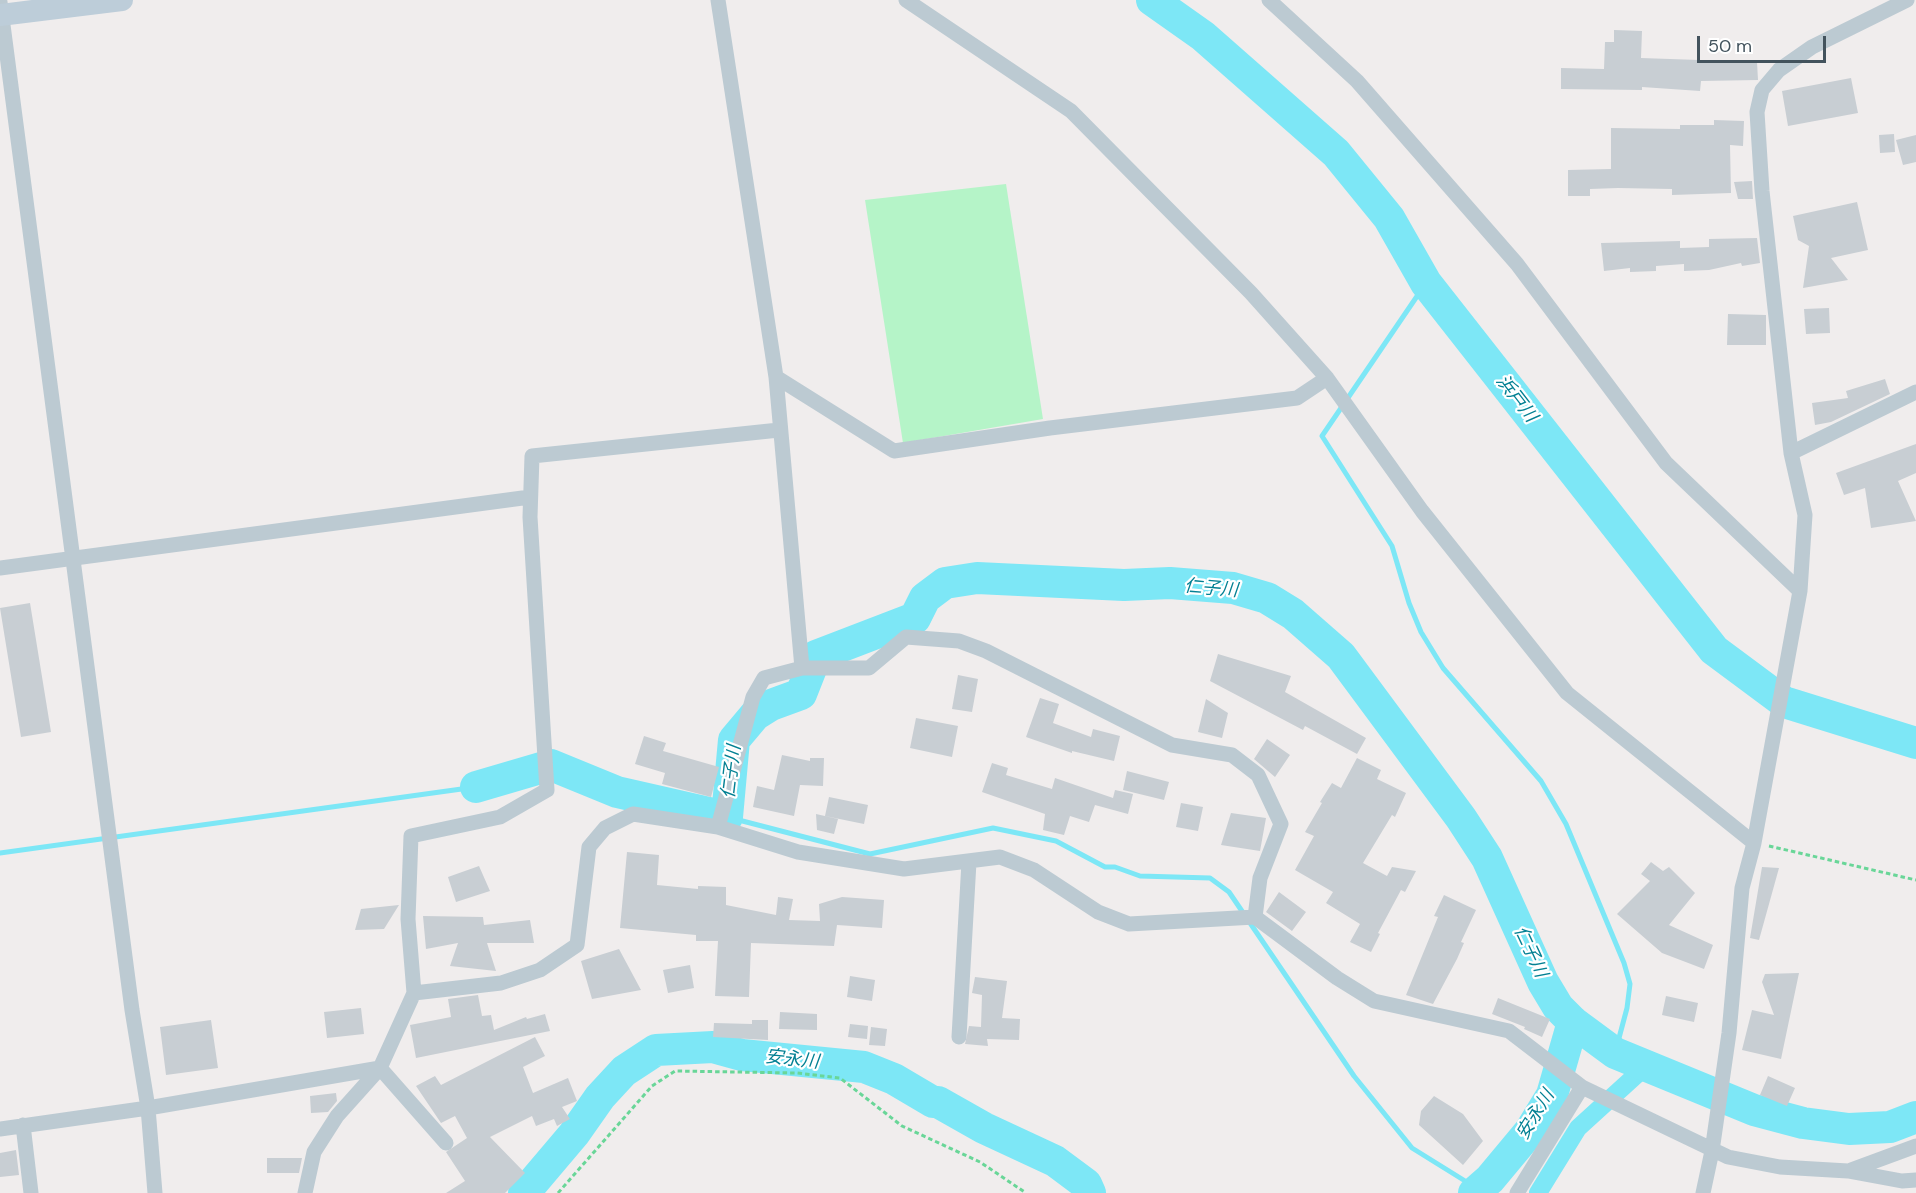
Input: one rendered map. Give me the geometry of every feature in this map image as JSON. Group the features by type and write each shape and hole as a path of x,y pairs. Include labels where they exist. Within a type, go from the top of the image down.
{"street":[{"path":"122,0 0,11 74,557 132,1010 148,1108 156,1193"},
{"path":"718,0 776,377 802,668"},
{"path":"906,0 1071,111 1251,293 1327,378 1422,511 1567,693 1754,843"},
{"path":"1269,0 1357,81 1517,264 1666,463 1800,591"},
{"path":"1702,1193 1712,1151 1729,1034 1742,888 1754,843 1800,591 1805,515 1791,453 1762,191 1757,112 1762,90 1779,70 1812,47 1907,0"},
{"path":"776,377 894,451 1297,398 1327,378"},
{"path":"1791,453 1916,392"},
{"path":"305,1193 314,1152 337,1116 380,1068 414,993 408,919 411,836 500,817 547,790 530,497 532,456 779,430"},
{"path":"0,568 530,497"},
{"path":"718,827 753,697 764,678 802,668 869,668 906,637 959,641 986,651 1172,745 1232,755 1258,775 1281,824 1260,878 1255,917"},
{"path":"414,993 501,982 540,970 577,945 590,847 605,828 633,814 718,827 798,852 904,869 1000,857 1034,870 1098,912 1130,924 1255,917 1337,978 1374,1001 1509,1031 1582,1087 1728,1157 1780,1167 1848,1171 1907,1184"},
{"path":"959,1037 969,862"},
{"path":"0,1129 148,1108 380,1068"},
{"path":"380,1068 446,1143"},
{"path":"1517,1193 1582,1087"},
{"path":"23,1125 31,1193"},
{"path":"1848,1171 1916,1146"}],"path":[{"path":"1754,843 1916,880"},
{"path":"558,1193 652,1086 675,1071 797,1073 840,1078 902,1125 980,1162 1026,1193"}],"green space":[{"path":"1006,184 1043,419 903,443 865,200"}],"building":[{"path":"1614,30 1642,31 1641,58 1757,62 1758,80 1701,81 1700,91 1642,87 1642,90 1561,89 1561,68 1604,69 1605,42 1614,42"},
{"path":"1851,78 1858,113 1788,126 1782,91"},
{"path":"1714,120 1744,121 1743,146 1730,145 1731,193 1672,195 1672,189 1618,188 1590,189 1590,196 1568,196 1568,170 1611,169 1611,128 1680,129 1680,125 1714,125"},
{"path":"1894,134 1895,152 1880,153 1879,135"},
{"path":"1916,135 1916,162 1903,165 1896,140"},
{"path":"1752,181 1753,199 1738,199 1734,182"},
{"path":"1857,202 1868,250 1831,258 1848,280 1803,288 1809,246 1798,240 1793,216"},
{"path":"1757,238 1760,263 1742,266 1741,263 1709,270 1684,271 1684,264 1656,266 1656,271 1630,272 1630,268 1604,271 1601,243 1680,241 1680,248 1709,247 1709,239"},
{"path":"1829,308 1830,333 1806,334 1804,309"},
{"path":"1728,314 1766,315 1766,345 1727,345"},
{"path":"1885,379 1890,394 1831,422 1815,425 1812,403 1848,398 1846,391"},
{"path":"1916,444 1916,473 1898,481 1916,521 1871,528 1865,488 1844,495 1836,473"},
{"path":"30,603 51,732 21,737 0,608"},
{"path":"1218,654 1291,676 1285,692 1366,738 1357,754 1305,726 1303,730 1210,681"},
{"path":"958,675 978,679 972,712 952,709"},
{"path":"1040,698 1059,704 1053,723 1091,737 1093,729 1120,736 1114,761 1072,751 1072,753 1026,737"},
{"path":"1206,699 1228,713 1222,738 1198,732"},
{"path":"916,718 958,726 952,757 910,748"},
{"path":"644,736 666,743 663,751 719,767 711,797 662,784 665,773 635,764"},
{"path":"1267,739 1290,755 1275,777 1254,759"},
{"path":"782,755 810,761 810,758 824,758 823,786 800,785 794,816 753,807 757,786 774,790"},
{"path":"1357,758 1381,770 1377,779 1406,793 1395,817 1392,815 1363,863 1387,876 1392,867 1416,871 1405,892 1401,890 1378,933 1380,934 1371,952 1350,942 1360,924 1326,903 1333,892 1295,870 1314,836 1305,832 1322,803 1320,802 1332,783 1341,788"},
{"path":"992,763 1008,768 1006,775 1052,789 1055,778 1113,798 1115,790 1133,794 1128,814 1095,805 1089,822 1070,816 1064,835 1043,830 1045,814 982,792"},
{"path":"1127,771 1169,782 1164,800 1123,790"},
{"path":"829,797 868,805 864,824 825,816"},
{"path":"1181,803 1203,807 1198,831 1176,827"},
{"path":"1231,813 1266,818 1260,851 1221,845"},
{"path":"816,814 838,819 834,834 817,830"},
{"path":"627,852 659,855 657,885 698,889 698,886 726,887 726,905 776,915 778,897 793,899 789,920 820,921 819,904 842,897 884,900 882,928 837,925 834,946 751,943 749,997 715,996 718,941 696,941 696,935 620,928"},
{"path":"1651,862 1663,871 1669,867 1695,893 1669,925 1713,945 1704,969 1662,953 1617,914 1650,881 1641,874"},
{"path":"479,866 490,891 456,902 448,877"},
{"path":"1762,867 1779,868 1759,940 1750,938"},
{"path":"1279,892 1306,912 1292,931 1266,912"},
{"path":"1444,895 1476,910 1461,942 1464,943 1457,959 1433,1004 1406,995 1438,917 1434,916"},
{"path":"399,905 384,929 355,930 361,909"},
{"path":"423,916 483,917 484,925 530,920 534,943 487,943 496,971 450,966 458,943 426,949"},
{"path":"619,949 641,990 592,999 581,961"},
{"path":"690,965 694,988 668,993 663,970"},
{"path":"1799,973 1781,1059 1742,1050 1752,1010 1774,1015 1762,982 1765,974"},
{"path":"850,976 875,980 872,1001 847,997"},
{"path":"975,977 1007,981 1002,1018 1020,1019 1019,1040 987,1039 988,1046 965,1044 969,1026 981,1027 982,995 972,993"},
{"path":"478,995 482,1016 491,1015 494,1030 526,1017 527,1019 545,1014 550,1031 416,1058 410,1025 451,1017 448,999"},
{"path":"1666,996 1698,1003 1694,1022 1662,1015"},
{"path":"1498,998 1550,1019 1542,1037 1524,1029 1525,1027 1492,1014"},
{"path":"361,1008 364,1034 327,1038 324,1012"},
{"path":"780,1012 817,1014 817,1030 779,1029"},
{"path":"211,1020 218,1068 166,1075 160,1027"},
{"path":"752,1020 768,1020 768,1040 713,1037 714,1023 752,1024"},
{"path":"850,1024 868,1026 867,1039 848,1037"},
{"path":"871,1027 887,1029 885,1046 869,1045"},
{"path":"535,1037 545,1056 523,1067 533,1093 568,1078 577,1101 562,1107 570,1119 557,1126 554,1119 536,1126 532,1116 490,1137 525,1173 505,1193 446,1193 465,1181 446,1152 467,1138 455,1116 441,1123 416,1086 435,1076 441,1085"},
{"path":"1768,1076 1795,1088 1787,1106 1760,1095"},
{"path":"336,1093 337,1101 328,1112 311,1113 310,1096"},
{"path":"1434,1096 1463,1114 1483,1141 1463,1165 1419,1125 1421,1111"},
{"path":"16,1150 19,1175 0,1177 0,1153"},
{"path":"267,1158 302,1158 299,1173 267,1173"}],"waterway":[{"name":"浜戸川","path":"1152,0 1203,36 1336,153 1389,218 1426,283 1714,650 1784,702 1916,743"},
{"path":"1426,283 1322,436 1392,546 1409,603 1421,632 1443,668 1541,781 1566,824 1624,963 1630,984 1627,1008 1615,1053"},
{"name":"仁子川","path":"476,787 551,765 617,792 727,817 734,740 755,715 771,705 801,694 816,656 915,618 925,598 945,583 977,578 1124,585 1170,583 1233,588 1267,598 1293,614 1341,656 1461,818 1487,858 1543,982 1558,1007 1573,1022 1615,1053 1754,1110 1803,1123 1849,1129 1890,1127 1916,1117"},
{"path":"0,853 476,787"},
{"path":"727,817 870,854 993,828 1056,841 1105,867 1115,867 1140,876 1210,878 1229,892 1354,1076 1412,1148 1478,1189"},
{"name":"安永川","path":"1474,1193 1490,1179 1530,1131 1552,1095 1573,1022"},
{"name":"安永川","path":"524,1193 574,1134 600,1097 624,1071 656,1050 713,1047 742,1055 864,1067 894,1079 984,1128 1055,1161 1086,1184 1090,1193"},
{"path":"1538,1193 1578,1128 1645,1067"}]}
